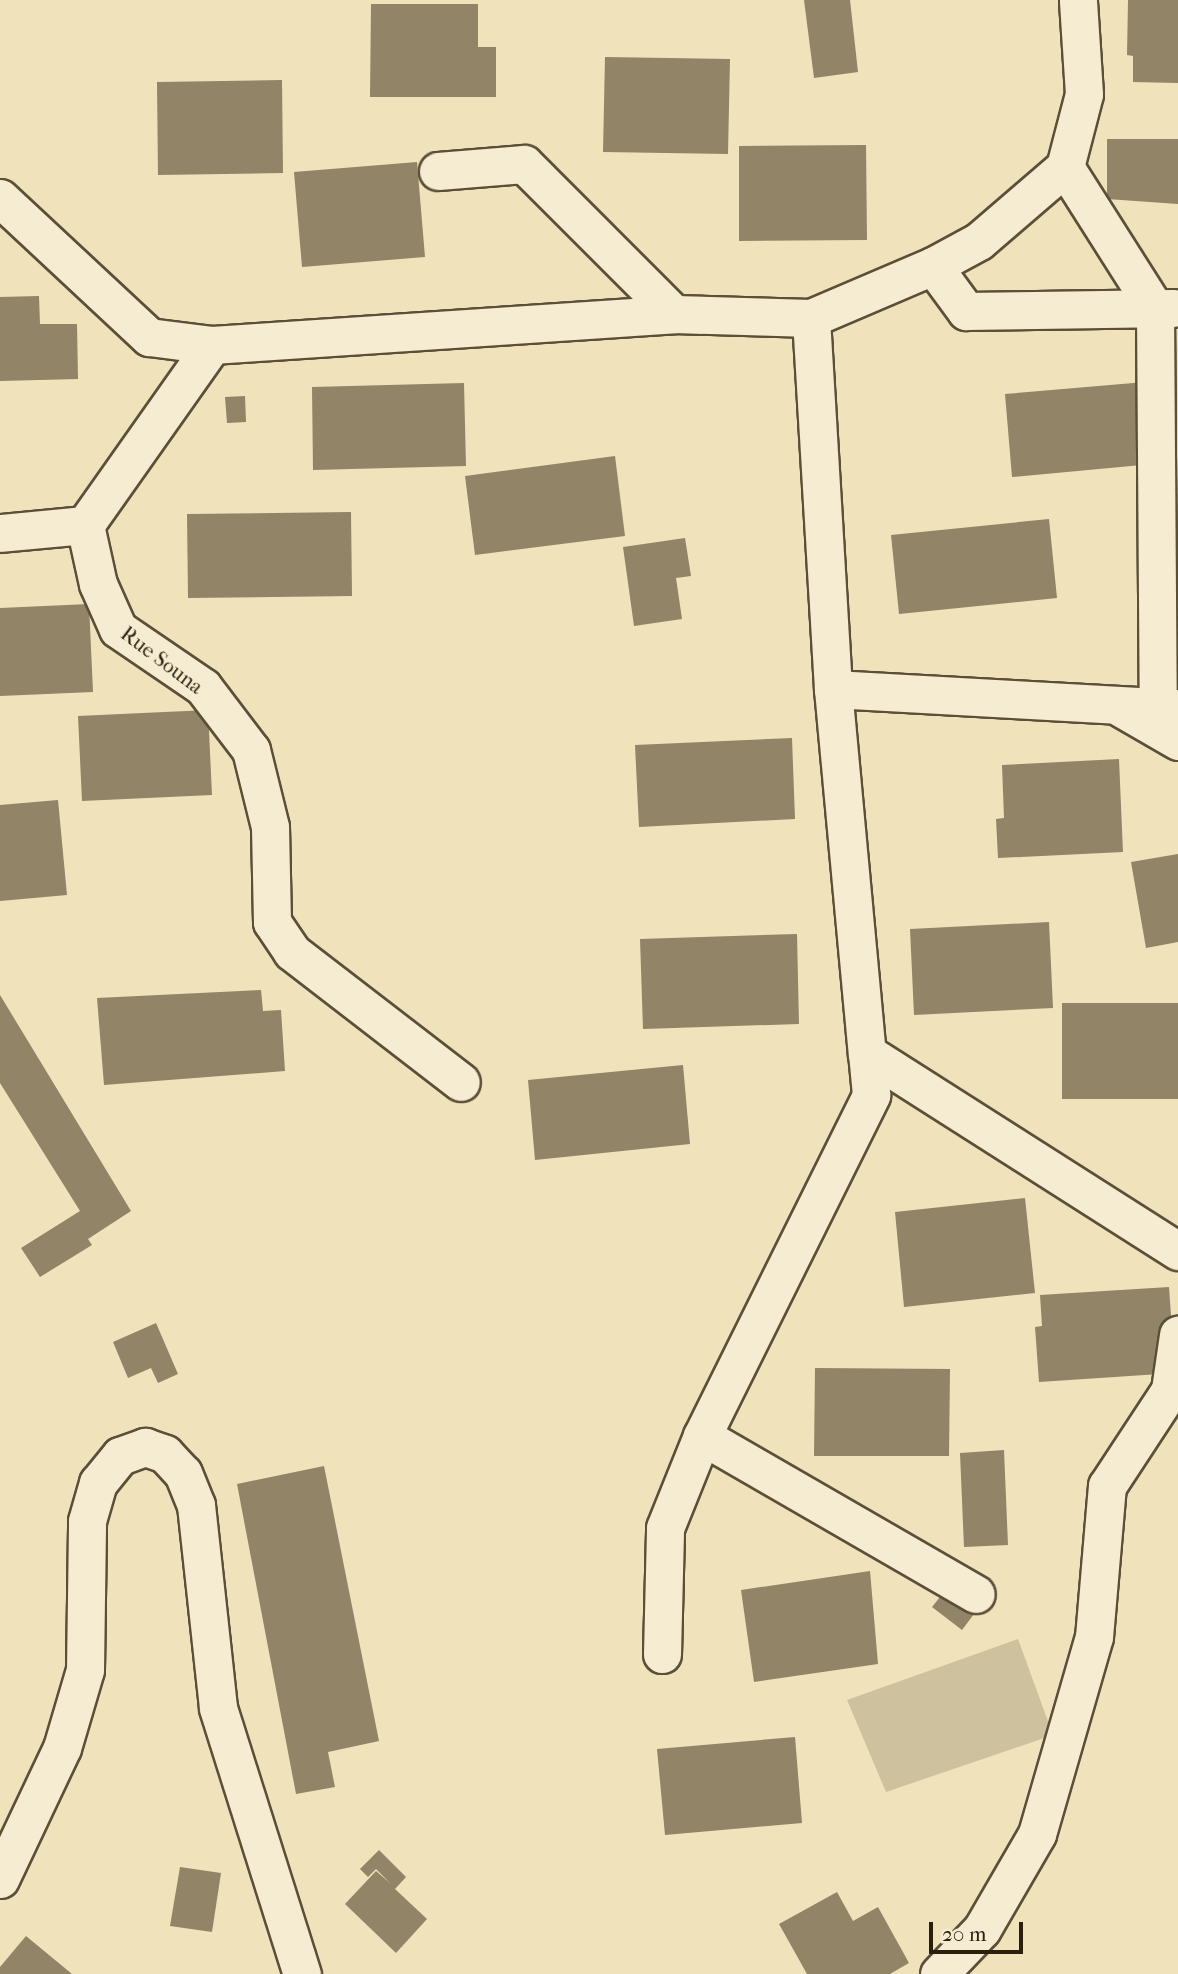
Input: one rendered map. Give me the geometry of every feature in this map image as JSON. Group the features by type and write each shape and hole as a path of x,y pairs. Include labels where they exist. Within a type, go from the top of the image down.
{"street":[{"path":"0,198 149,337 212,345 674,314 811,318 933,266 979,241 1065,167 1084,94 1078,0"},
{"path":"438,171 524,164 674,314"},
{"path":"833,689 1168,707 1167,309 1065,167"},
{"path":"933,266 966,311 1167,309"},
{"path":"662,1654 665,1528 702,1436 871,1095 833,689 811,318"},
{"path":"0,533 85,525 212,345"},
{"name":"Rue Souna","path":"85,525 98,584 118,629 202,687 251,750 270,827 272,922 292,952 461,1082"},
{"path":"1114,704 1178,741"},
{"path":"867,1053 1178,1251"},
{"path":"939,1974 982,1929 1037,1834 1094,1637 1107,1486 1170,1391 1178,1335"},
{"path":"702,1436 976,1594"},
{"path":"0,1879 62,1748 85,1670 87,1521 98,1483 120,1456 145,1447 166,1454 183,1473 196,1505 218,1708 302,1974"}],"shaded area":[{"path":"1018,1639 1053,1735 886,1792 847,1700"}],"building":[{"path":"804,0 850,0 858,72 814,78"},
{"path":"1128,0 1178,0 1178,83 1133,82 1133,56 1127,55"},
{"path":"371,4 478,4 478,47 496,47 496,97 370,97"},
{"path":"605,57 730,59 728,154 603,152"},
{"path":"282,80 283,173 158,175 157,82"},
{"path":"1107,139 1178,139 1178,204 1107,199"},
{"path":"866,145 867,240 739,241 739,146"},
{"path":"417,162 425,257 302,267 294,172"},
{"path":"39,296 40,324 77,324 78,379 0,381 0,297"},
{"path":"1157,381 1163,463 1012,477 1005,394"},
{"path":"464,383 466,466 313,470 312,387"},
{"path":"245,396 246,422 227,423 225,397"},
{"path":"615,456 625,536 475,555 465,476"},
{"path":"351,512 352,596 188,598 187,514"},
{"path":"1049,519 1057,598 899,614 891,535"},
{"path":"685,538 691,576 676,578 682,619 634,626 623,547"},
{"path":"89,604 93,692 0,696 0,608"},
{"path":"208,710 212,795 82,801 78,716"},
{"path":"792,738 795,819 639,827 635,745"},
{"path":"1119,759 1123,852 998,858 996,819 1004,818 1002,765"},
{"path":"58,800 67,895 0,901 0,805"},
{"path":"1178,854 1178,942 1146,948 1131,862"},
{"path":"1049,922 1053,1008 914,1015 910,929"},
{"path":"797,934 799,1024 643,1029 640,939"},
{"path":"261,990 263,1011 281,1010 285,1071 104,1085 97,998"},
{"path":"0,995 131,1211 88,1239 92,1245 40,1277 21,1248 80,1211 0,1083"},
{"path":"1062,1003 1178,1003 1178,1099 1062,1099"},
{"path":"683,1065 690,1144 535,1160 528,1080"},
{"path":"1025,1198 1035,1293 904,1307 895,1212"},
{"path":"1169,1287 1175,1373 1039,1382 1035,1327 1042,1326 1040,1295"},
{"path":"156,1323 178,1374 158,1383 151,1368 128,1378 113,1342"},
{"path":"815,1368 950,1369 949,1456 814,1456"},
{"path":"1004,1450 1008,1545 964,1547 960,1453"},
{"path":"324,1466 379,1741 328,1752 335,1787 296,1794 237,1484"},
{"path":"870,1571 878,1664 754,1682 741,1590"},
{"path":"948,1587 977,1610 962,1630 932,1607"},
{"path":"795,1737 802,1823 665,1835 657,1749"},
{"path":"379,1850 406,1877 395,1889 427,1919 396,1953 345,1904 376,1871 391,1884 376,1869 368,1877 360,1869"},
{"path":"180,1867 221,1873 212,1932 170,1926"},
{"path":"837,1892 853,1921 878,1907 909,1963 890,1974 807,1974 779,1924"},
{"path":"26,1936 72,1974 0,1974 0,1967"}]}
